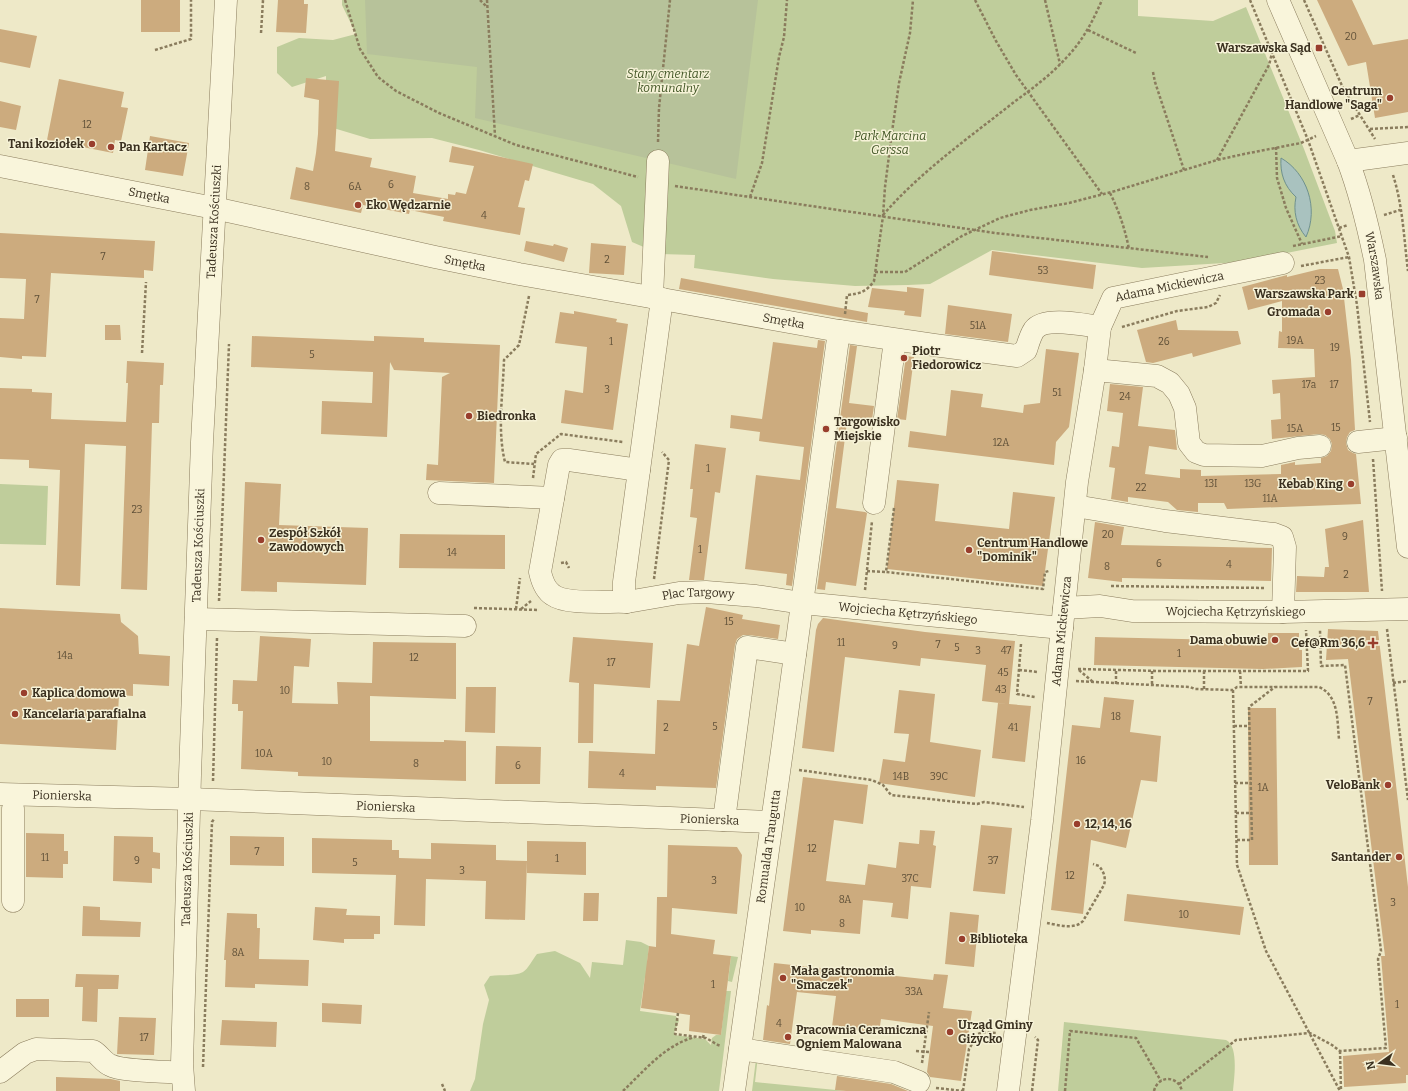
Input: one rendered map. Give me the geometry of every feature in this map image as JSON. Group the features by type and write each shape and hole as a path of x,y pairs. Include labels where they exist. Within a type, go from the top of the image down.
{"street":[{"name":"Tadeusza Kościuszki","path":"190,1078 190,799 196,619 202,442 226,0"},
{"name":"Warszawska","path":"1278,0 1334,127 1358,188 1375,260 1408,547"},
{"path":"1348,160 1408,153"},
{"path":"627,602 624,593 624,582 639,470 657,298 658,161"},
{"name":"Smętka","path":"0,166 214,208 519,274 841,332 895,340 1017,356 1026,350 1034,329 1041,324 1051,322 1100,327"},
{"name":"Adama Mickiewicza","path":"1008,1091 1042,821 1077,482 1095,370 1100,327 1113,298 1291,259"},
{"path":"802,603 841,332"},
{"path":"884,502 895,340"},
{"path":"1095,370 1157,376 1170,383 1179,394 1185,408 1190,443 1196,452 1204,455 1262,456 1298,448 1320,446"},
{"path":"1365,441 1396,438"},
{"name":"Plac Targowy","path":"639,470 569,460 562,460 558,465 540,572 546,588 553,595 560,599 576,601 627,602 678,593 706,592 756,596 802,603"},
{"path":"439,492 553,498"},
{"path":"1075,506 1165,521 1274,534 1282,538 1285,547 1283,612"},
{"name":"Wojciecha Kętrzyńskiego","path":"802,603 863,608 1063,618 1100,606 1132,611 1283,612 1383,611 1408,609"},
{"name":"Romualda Traugutta","path":"734,1091 733,1048 771,822 802,603"},
{"path":"196,619 469,617"},
{"path":"724,820 747,647 795,654"},
{"name":"Pionierska","path":"6,802 190,799 771,822"},
{"path":"6,802 13,901"},
{"path":"733,1048 894,1072 920,1082"},
{"path":"0,1072 25,1053 36,1049 93,1051 111,1066 121,1069 190,1078"}],"path":[{"path":"156,50 191,39 191,0"},
{"path":"261,33 263,0"},
{"path":"345,0 360,49 378,77 396,91 439,113 516,145 658,182 750,197 976,230 1214,258"},
{"path":"480,0 488,8"},
{"path":"487,0 495,136"},
{"path":"658,161 659,108 670,0"},
{"path":"750,197 762,163 779,57 784,37 787,0"},
{"path":"841,332 847,295 857,295 868,289 874,281 892,132 899,83 910,34 913,0"},
{"path":"975,0 996,41 1016,75 1102,194"},
{"path":"1045,0 1060,65"},
{"path":"883,216 915,181 945,155 1028,92 1060,65 1088,30 1102,0"},
{"path":"1250,0 1308,140 1349,257 1357,305 1365,441 1384,621 1387,625 1408,800"},
{"path":"1304,0 1343,88 1370,129 1391,167 1396,185 1408,271"},
{"path":"1088,30 1136,53"},
{"path":"1217,160 1269,65 1272,52"},
{"path":"1153,72 1184,170"},
{"path":"875,272 905,272 943,248 1000,218 1030,210 1069,203 1217,160 1301,143 1334,127"},
{"path":"1370,129 1408,128"},
{"path":"1276,147 1277,178 1286,208 1302,244"},
{"path":"1110,192 1118,207 1126,230 1129,249"},
{"path":"1291,259 1302,244 1342,236"},
{"path":"1291,259 1349,257"},
{"path":"142,353 146,282"},
{"path":"531,289 519,345 504,360 501,432 502,451 505,462 534,464"},
{"path":"215,785 213,775 229,343"},
{"path":"653,585 669,460 662,452"},
{"path":"863,608 867,571 884,502"},
{"path":"884,502 886,572"},
{"path":"555,564 566,562 569,568"},
{"path":"867,571 1043,590 1045,572"},
{"path":"469,617 540,610"},
{"path":"1071,669 1152,671 1308,671 1306,627"},
{"path":"1179,1084 1236,1040 1310,1033 1340,1051 1386,1048 1378,959 1381,951 1345,665 1321,666 1320,628"},
{"path":"1021,643 1017,694 1039,697"},
{"path":"1078,669 1093,682"},
{"path":"1019,670 1039,672 1042,674"},
{"path":"1116,670 1116,684"},
{"path":"1152,671 1152,685"},
{"path":"1204,671 1204,689"},
{"path":"1240,671 1241,687"},
{"path":"1070,681 1233,690 1237,687 1318,687 1325,690 1333,699 1339,739"},
{"path":"1393,683 1408,682"},
{"path":"1237,840 1252,840 1249,707 1275,687"},
{"path":"1233,690 1237,864 1266,951 1340,1091"},
{"path":"1234,726 1249,726"},
{"path":"794,769 872,780 883,785 891,795 977,804 984,802 1026,807 1025,813"},
{"path":"1235,783 1251,783"},
{"path":"1236,813 1252,813"},
{"path":"190,1078 212,822 214,819"},
{"path":"1043,923 1073,926 1081,924 1104,885 1105,880 1102,869 1093,864"},
{"path":"929,1012 920,1082 934,1088 963,1091 969,1049 972,1043 978,1034 984,1032 998,1033"},
{"path":"678,1013 675,1034 703,1038 718,1045 733,1048"},
{"path":"997,1040 998,1026"},
{"path":"1065,1091 1070,1031 1136,1038 1161,1081"},
{"path":"703,1038 704,1033"},
{"path":"623,1091 667,1050 685,1039 695,1037"},
{"path":"916,1051 929,1052"},
{"path":"1340,1051 1340,1091"},
{"path":"1154,1091 1156,1085 1161,1081 1168,1079 1179,1084 1182,1091"},
{"path":"442,1084 445,1091"}],"green space":[{"name":"Park Marcina Gerssa","path":"342,0 1138,0 1138,16 1213,21 1246,7 1304,149 1335,231 1337,243 1241,262 1142,268 992,250 930,284 908,285 855,286 773,279 694,268 695,255 660,254 632,242 621,206 593,184 479,150 432,138 370,139 330,127 326,99 326,76 292,87 277,73 277,47 299,38 333,40 356,34 342,5"},
{"name":"Stary cmentarz komunalny","path":"365,0 758,0 736,179 475,118 477,67 367,54"},
{"path":"0,484 48,486 46,545 0,544"},
{"path":"626,940 641,942 649,946 647,963 681,969 680,982 645,977 640,1011 676,1016 679,1020 674,1035 705,1039 711,1045 712,1038 716,1035 721,1035 726,991 731,991 719,1091 470,1091 475,1079 483,1024 489,1000 484,985 490,976 519,974 527,969 537,954 555,951 580,963 590,978 592,962 623,965"},
{"path":"731,956 738,957 732,982 728,981"},
{"path":"1064,1022 1226,1040 1230,1043 1234,1055 1235,1071 1233,1091 1058,1091"},
{"path":"758,1056 755,1082 846,1091 752,1091 756,1059"}],"water":[{"path":"1281,158 1298,173 1308,192 1311,203 1311,215 1310,226 1306,237 1296,218 1296,197 1288,188 1282,174"}],"building":[{"path":"141,0 180,0 180,32 141,32"},
{"path":"278,0 304,0 304,4 308,4 306,33 276,32"},
{"path":"1317,0 1352,0 1373,45 1408,39 1408,112 1375,118 1366,62 1348,66"},
{"path":"0,29 37,36 30,68 0,62"},
{"path":"306,78 339,81 335,151 372,158 370,167 416,176 413,193 448,199 448,194 455,195 456,192 466,194 474,166 449,162 452,146 533,164 529,181 525,180 518,207 525,208 520,235 443,221 444,217 410,210 409,214 363,205 361,213 290,199 296,167 313,171 316,153 319,100 304,97"},
{"path":"59,79 124,92 121,107 128,108 121,141 115,140 113,153 47,140"},
{"path":"0,101 21,106 16,130 0,127"},
{"path":"150,136 189,143 183,176 145,170"},
{"path":"0,233 155,241 153,271 144,270 144,278 51,273 46,357 22,356 22,359 0,357 0,318 24,319 26,279 0,278"},
{"path":"526,241 553,246 554,244 568,248 564,262 524,251"},
{"path":"591,243 626,246 624,275 589,273"},
{"path":"992,251 1096,265 1093,289 989,275"},
{"path":"1320,269 1338,269 1343,289 1351,360 1355,430 1350,432 1346,443 1348,450 1356,454 1361,504 1227,509 1224,503 1198,503 1198,512 1177,510 1168,502 1128,497 1128,502 1111,499 1115,468 1109,467 1112,446 1119,447 1123,413 1107,411 1110,384 1143,387 1138,426 1175,430 1177,450 1149,446 1145,474 1180,478 1180,469 1201,470 1201,476 1281,474 1281,465 1295,462 1295,465 1321,463 1321,458 1327,456 1331,451 1332,444 1330,439 1325,435 1319,434 1272,439 1271,420 1281,419 1280,393 1273,394 1272,380 1315,377 1314,349 1278,348 1279,331 1282,332 1282,301 1248,310 1242,287 1287,275 1287,277"},
{"path":"681,278 868,313 867,322 679,289"},
{"path":"907,287 924,289 921,317 904,315 905,311 868,307 872,288 907,292"},
{"path":"948,305 1012,314 1008,342 945,334"},
{"path":"574,311 617,319 616,322 628,324 613,430 561,423 565,390 583,393 587,347 555,343 560,312 574,314"},
{"path":"1176,320 1178,330 1238,331 1241,344 1193,357 1192,353 1153,363 1146,362 1137,330"},
{"path":"105,325 120,325 121,340 105,340"},
{"path":"252,336 374,341 374,336 424,338 424,342 500,345 494,483 426,480 427,464 438,465 442,377 450,373 394,370 390,362 387,437 321,434 322,401 372,403 373,372 251,367"},
{"path":"818,340 825,341 792,586 786,585 787,574 745,569 756,475 800,480 804,447 759,441 760,432 730,428 731,415 762,419 773,342 817,348"},
{"path":"850,345 857,346 849,403 874,406 871,426 847,422 836,508 867,513 856,586 826,582 825,590 817,589"},
{"path":"1046,349 1079,353 1069,427 1056,442 1054,465 908,447 910,431 946,436 951,390 983,394 981,407 1023,413 1024,405 1040,403"},
{"path":"906,356 914,357 906,420 897,419"},
{"path":"127,361 164,363 163,385 160,385 159,423 152,423 147,590 121,589 126,446 85,444 80,586 56,585 60,470 29,468 29,460 0,459 0,388 32,389 32,392 52,393 51,419 126,422 128,383 126,383"},
{"path":"695,444 726,448 720,493 715,492 704,580 689,580 697,518 690,517 693,489 690,489"},
{"name":"Centrum Handlowe \"Dominik\"","path":"897,480 939,484 935,521 1009,529 1013,492 1055,497 1043,586 887,569"},
{"path":"245,482 281,484 279,525 368,528 366,585 277,582 277,592 241,591"},
{"path":"1363,520 1369,592 1296,592 1297,576 1324,577 1325,567 1329,567 1325,529"},
{"path":"1095,522 1124,527 1121,545 1272,548 1271,581 1122,578 1122,582 1088,578"},
{"path":"400,534 505,535 505,569 399,568"},
{"path":"706,607 743,615 742,619 780,625 778,639 743,635 737,639 716,788 656,786 656,790 588,788 589,751 655,754 657,700 680,701 687,644 699,646"},
{"path":"0,608 120,614 121,622 138,636 139,654 170,656 169,686 133,684 133,696 119,695 116,750 0,744"},
{"path":"823,618 925,632 1015,641 1009,704 1031,706 1025,762 992,758 998,703 1008,704 982,701 986,665 921,658 920,666 845,657 834,752 802,748 816,630 818,624"},
{"path":"1328,629 1378,631 1408,887 1408,1075 1406,1075 1406,1083 1344,1087 1343,1056 1389,1052 1381,956 1385,956 1348,659 1326,660"},
{"path":"1268,633 1299,633 1299,650 1302,650 1302,667 1263,669 1094,665 1095,637 1268,641"},
{"path":"260,636 311,639 309,667 294,666 292,703 338,704 337,682 372,683 373,642 456,643 456,699 370,696 370,741 466,741 466,781 298,776 298,772 241,769 243,711 238,711 238,704 232,704 233,680 257,681"},
{"path":"573,637 653,643 650,688 594,684 593,743 578,743 579,683 569,682"},
{"path":"466,687 496,687 495,733 465,732"},
{"path":"899,690 935,694 930,742 981,750 975,797 879,783 883,759 905,762 909,734 894,733"},
{"path":"1104,697 1134,700 1130,732 1161,736 1157,782 1141,780 1126,848 1091,840 1083,914 1051,910 1072,725 1100,728"},
{"path":"1248,708 1276,708 1278,865 1249,865"},
{"path":"496,746 541,747 540,784 495,784"},
{"path":"803,777 868,785 863,824 834,820 826,881 865,885 868,864 896,868 899,842 919,844 920,830 935,831 933,845 936,846 931,888 911,886 908,919 891,917 893,903 863,900 860,934 811,930 811,934 783,931"},
{"path":"981,825 1012,828 1005,894 973,891"},
{"path":"26,833 64,834 64,851 68,851 68,864 63,864 63,878 26,877"},
{"path":"114,836 153,837 153,852 160,853 160,869 152,868 152,883 113,881"},
{"path":"230,836 284,837 284,866 230,865"},
{"path":"312,838 392,840 392,850 399,850 399,858 431,859 431,843 496,845 496,860 527,861 525,920 485,919 486,881 426,879 425,926 394,925 396,875 312,873"},
{"path":"527,841 586,842 586,875 527,873"},
{"path":"668,845 737,847 742,855 737,914 672,908 671,934 715,940 713,954 731,956 721,1035 689,1031 690,1015 641,1008 649,946 656,947 657,897 667,897"},
{"path":"584,893 599,893 598,921 583,921"},
{"path":"1127,894 1244,907 1240,935 1124,921"},
{"path":"83,906 100,907 100,920 141,922 140,937 82,936"},
{"path":"315,907 347,909 346,915 380,916 380,934 374,934 374,939 344,939 344,943 313,940"},
{"name":"Biblioteka","path":"950,912 979,915 974,967 945,964"},
{"path":"227,913 257,914 257,928 260,928 259,959 309,960 308,986 255,984 255,988 225,987 226,960 224,960"},
{"path":"774,963 933,980 934,974 948,975 943,1008 972,1011 961,1081 930,1077 927,1072 933,1026 881,1019 879,1033 832,1027 836,996 797,992 790,1044 763,1040"},
{"path":"76,974 119,975 118,989 98,989 97,1022 82,1021 83,987 75,987"},
{"path":"16,999 49,999 49,1017 16,1017"},
{"path":"322,1003 362,1005 361,1024 322,1022"},
{"path":"119,1017 156,1018 154,1055 117,1054"},
{"path":"222,1020 277,1022 276,1047 220,1045"},
{"path":"837,1076 891,1084 908,1091 835,1090"},
{"path":"56,1077 111,1079 120,1081 120,1091 56,1091"}],"place":[{"name":"Warszawska Sąd","path":"1319,48"},
{"name":"Centrum Handlowe \"Saga\"","path":"1390,98"},
{"name":"Tani koziołek","path":"92,144"},
{"name":"Pan Kartacz","path":"111,147"},
{"name":"Eko Wędzarnie","path":"358,205"},
{"name":"Warszawska Park","path":"1362,294"},
{"name":"Gromada","path":"1328,312"},
{"name":"Piotr Fiedorowicz","path":"904,358"},
{"name":"Biedronka","path":"469,416"},
{"name":"Targowisko Miejskie","path":"826,429"},
{"name":"Kebab King","path":"1351,484"},
{"name":"Zespół Szkół Zawodowych","path":"261,540"},
{"name":"Centrum Handlowe \"Dominik\"","path":"969,550"},
{"name":"Dama obuwie","path":"1275,640"},
{"name":"Cef@Rm 36,6","path":"1373,643"},
{"name":"Kaplica domowa","path":"24,693"},
{"name":"Kancelaria parafialna","path":"15,714"},
{"name":"VeloBank","path":"1388,785"},
{"name":"12, 14, 16","path":"1077,824"},
{"name":"Santander","path":"1399,857"},
{"name":"Biblioteka","path":"962,939"},
{"name":"Mała gastronomia \"Smaczek\"","path":"783,978"},
{"name":"Urząd Gminy Giżycko","path":"950,1032"},
{"name":"Pracownia Ceramiczna Ogniem Malowana","path":"788,1037"}]}
